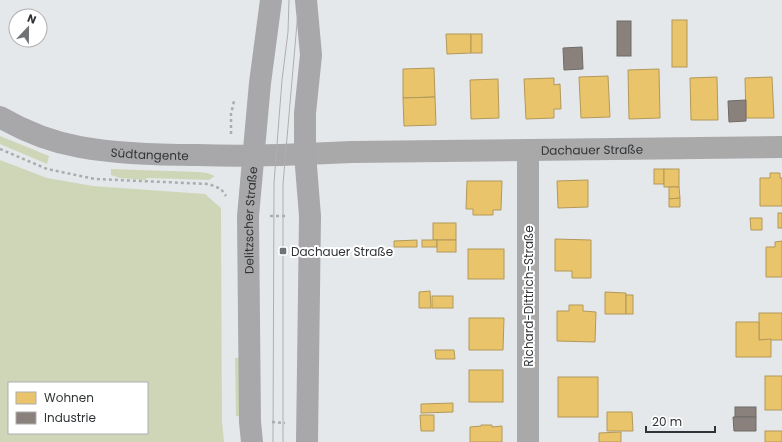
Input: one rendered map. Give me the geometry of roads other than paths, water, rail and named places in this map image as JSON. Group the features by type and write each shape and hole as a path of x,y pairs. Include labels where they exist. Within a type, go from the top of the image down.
{"main road":[{"name":"Delitzscher Straße","path":"251,432 248,216 262,63 271,0"},
{"path":"306,0 311,55 305,113 305,154 310,216 307,432"},
{"name":"Südtangente","path":"0,117 44,137 79,147 117,152 171,155 305,154"}],"street":[{"name":"Dachauer Straße","path":"305,154 352,152 782,147"},
{"name":"Richard-Dittrich-Straße","path":"528,150 528,442"}],"tram line":[{"path":"273,442 274,183 282,80 288,32 289,0"},
{"path":"283,442 283,184 299,0"}],"place":[{"name":"Dachauer Straße","path":"283,251"}]}
